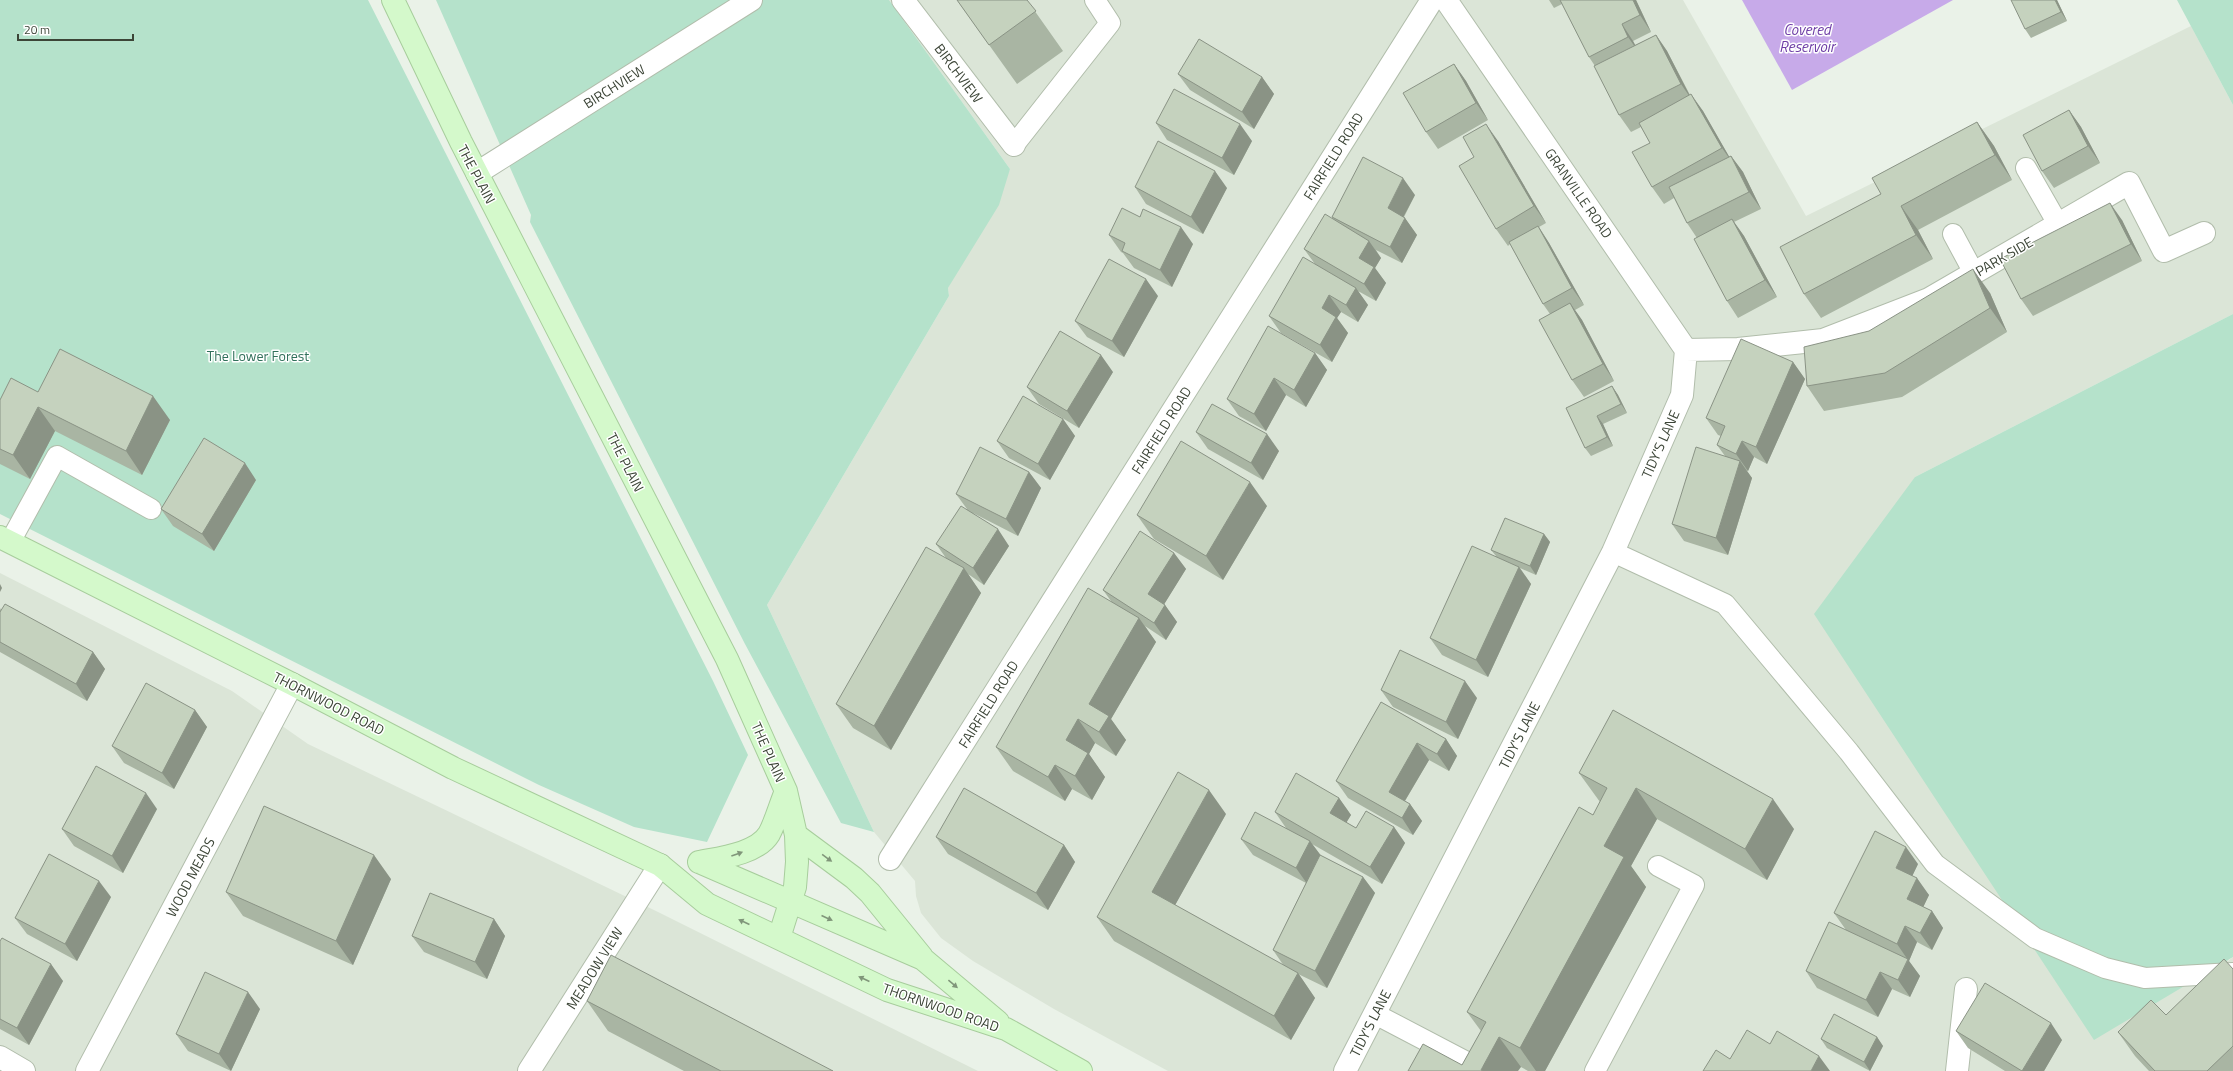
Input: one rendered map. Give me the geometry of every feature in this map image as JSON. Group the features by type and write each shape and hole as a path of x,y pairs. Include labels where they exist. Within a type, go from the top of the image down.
{"main road":[{"name":"THE PLAIN","path":"393,0 477,172 727,659 786,791 796,835 797,862 792,902 779,938"},
{"name":"THORNWOOD ROAD","path":"5,540 292,684 453,768 660,865 707,904 887,990 1006,1029"},
{"path":"699,862 736,855 755,846 768,835 786,791"},
{"path":"796,835 854,878 870,893 923,959"},
{"name":"THORNWOOD ROAD","path":"660,865 699,862 923,959 1006,1029"},
{"path":"1006,1029 1081,1071"}],"street":[{"name":"BIRCHVIEW","path":"477,172 751,0"},
{"name":"BIRCHVIEW","path":"903,0 1014,145"},
{"name":"FAIRFIELD ROAD","path":"890,859 1432,0"},
{"name":"GRANVILLE ROAD","path":"1446,0 1686,350"},
{"name":"PARK SIDE","path":"1686,350 1738,349 1823,340 1929,299 2129,183 2164,252 2204,233"},
{"name":"TIDY'S LANE","path":"1345,1071 1613,552 1682,394 1686,350"},
{"name":"WOOD MEADS","path":"87,1071 292,684"},
{"name":"MEADOW VIEW","path":"529,1071 660,865"},
{"path":"1957,1071 1966,989"},
{"path":"0,1057 24,1071"}],"lane":[{"path":"1014,145 1110,23 1095,0"},
{"path":"2026,168 2058,224"},
{"path":"1953,234 1974,273"},
{"path":"5,540 57,456 151,510"},
{"path":"1613,552 1724,604 1849,752 1935,864 2035,938 2105,968 2144,978 2233,973"},
{"path":"1595,1071 1694,886 1658,866"},
{"path":"1374,1014 1484,1071"}],"shaded area":[{"path":"889,0 1683,0 1806,216 2191,26 2233,105 2233,314 1915,477 2228,961 2233,957 2233,1071 1168,1071 1054,1009 973,961 941,938 921,913 916,896 915,881 874,832 767,605 949,296 948,288 1010,169"},
{"path":"0,573 232,691 308,744 656,911 978,1071 0,1071"}],"green space":[{"name":"The Lower Forest","path":"0,0 368,0 713,681 748,755 707,842 634,827 539,785 0,514"},
{"path":"436,0 889,0 1010,169 999,205 948,288 949,296 767,605 874,832 841,823 745,644 530,222 531,215"},
{"path":"2177,0 2233,0 2233,105"},
{"path":"2233,314 2233,957 2094,1040 1814,614 1915,477"}],"water":[{"name":"Covered Reservoir","path":"1742,0 1953,0 1792,90"}],"building":[{"path":"957,0 1027,0 1036,11 989,45"},
{"path":"1560,0 1633,0 1640,15 1622,24 1628,37 1589,57"},
{"path":"2011,0 2055,0 2061,12 2025,29"},
{"path":"1656,35 1681,84 1619,115 1594,66"},
{"path":"1199,39 1262,77 1242,112 1178,74"},
{"path":"1454,64 1476,103 1426,132 1403,93"},
{"path":"1174,89 1240,124 1222,158 1156,123"},
{"path":"1691,94 1722,148 1652,187 1632,152 1650,143 1639,123"},
{"path":"2069,110 2088,146 2042,171 2023,135"},
{"path":"1977,122 1995,155 1901,206 1916,235 1804,294 1780,247 1881,194 1872,178"},
{"path":"1486,124 1534,206 1496,229 1459,166 1474,157 1463,137"},
{"path":"1158,141 1215,171 1191,217 1135,187"},
{"path":"1731,156 1749,192 1687,223 1669,187"},
{"path":"1363,157 1403,178 1388,208 1405,218 1390,247 1332,217"},
{"path":"2110,203 2131,244 2021,299 2000,259"},
{"path":"1122,208 1140,217 1143,209 1181,227 1160,270 1122,251 1125,243 1109,235"},
{"path":"1325,214 1369,241 1359,258 1374,267 1364,284 1304,249"},
{"path":"1732,219 1765,280 1727,301 1694,239"},
{"path":"1538,226 1572,288 1543,304 1509,242"},
{"path":"1303,257 1356,288 1346,305 1329,295 1322,308 1336,317 1320,345 1269,316"},
{"path":"1109,259 1146,279 1112,341 1075,321"},
{"path":"1973,269 1990,308 1885,373 1807,386 1804,347 1869,331"},
{"path":"1570,303 1603,364 1572,380 1539,320"},
{"path":"1268,326 1315,353 1294,390 1274,378 1254,414 1227,399"},
{"path":"1060,331 1101,355 1067,411 1027,387"},
{"path":"1741,339 1793,362 1756,447 1742,441 1736,454 1717,445 1725,426 1706,418"},
{"path":"60,349 153,396 126,451 38,407 13,455 0,449 0,400 11,378 38,392"},
{"path":"1612,386 1621,404 1597,416 1607,437 1585,448 1566,408"},
{"path":"1023,396 1063,419 1038,464 997,441"},
{"path":"1212,404 1267,434 1251,463 1196,432"},
{"path":"204,438 245,463 202,534 161,509"},
{"path":"1181,441 1250,482 1206,556 1137,515"},
{"path":"980,447 1029,472 1006,519 956,494"},
{"path":"1696,447 1740,461 1716,538 1672,524"},
{"path":"961,506 998,529 973,568 936,544"},
{"path":"1505,518 1544,534 1530,566 1491,550"},
{"path":"1140,531 1174,553 1148,594 1165,605 1154,623 1103,590"},
{"path":"1472,546 1519,567 1476,660 1430,638"},
{"path":"926,547 964,568 874,726 836,704"},
{"path":"1088,588 1139,618 1089,704 1109,716 1099,732 1078,719 1066,740 1088,753 1075,776 1055,765 1048,777 996,747"},
{"path":"5,604 93,652 76,684 0,642 0,612"},
{"path":"1400,650 1465,681 1446,722 1381,690"},
{"path":"146,683 195,710 162,773 112,746"},
{"path":"1381,702 1446,739 1437,754 1417,743 1389,792 1410,804 1402,818 1336,781"},
{"path":"1613,710 1773,799 1745,849 1636,788 1604,846 1624,857 1520,1048 1499,1037 1481,1070 1483,1071 1408,1071 1423,1044 1462,1065 1486,1022 1467,1012 1579,807 1593,815 1607,788 1579,773"},
{"path":"96,766 146,793 112,856 62,829"},
{"path":"1178,772 1209,790 1152,892 1298,973 1274,1016 1097,917"},
{"path":"1296,773 1339,798 1330,813 1356,828 1366,811 1394,827 1370,867 1275,812"},
{"path":"964,788 1064,845 1036,893 936,837"},
{"path":"264,806 374,855 336,941 226,892"},
{"path":"1255,812 1310,841 1296,868 1241,839"},
{"path":"1875,831 1906,847 1896,868 1917,878 1907,899 1932,911 1920,933 1905,926 1897,944 1834,913"},
{"path":"49,854 99,881 65,944 15,918"},
{"path":"1320,855 1363,877 1315,971 1273,950"},
{"path":"430,893 494,919 475,962 412,936"},
{"path":"1829,922 1908,959 1898,980 1880,972 1866,1000 1806,971"},
{"path":"2,938 51,964 17,1028 0,1019 0,941"},
{"path":"611,955 833,1071 721,1071 587,1001"},
{"path":"2224,959 2233,969 2233,1046 2207,1071 2155,1071 2118,1032 2151,1000 2166,1015"},
{"path":"205,972 248,992 219,1054 176,1034"},
{"path":"1985,983 2051,1023 2022,1071 1956,1031"},
{"path":"1834,1014 1877,1037 1864,1062 1821,1039"},
{"path":"1747,1030 1770,1044 1777,1031 1819,1056 1811,1071 1703,1071 1716,1050 1730,1059"}]}
